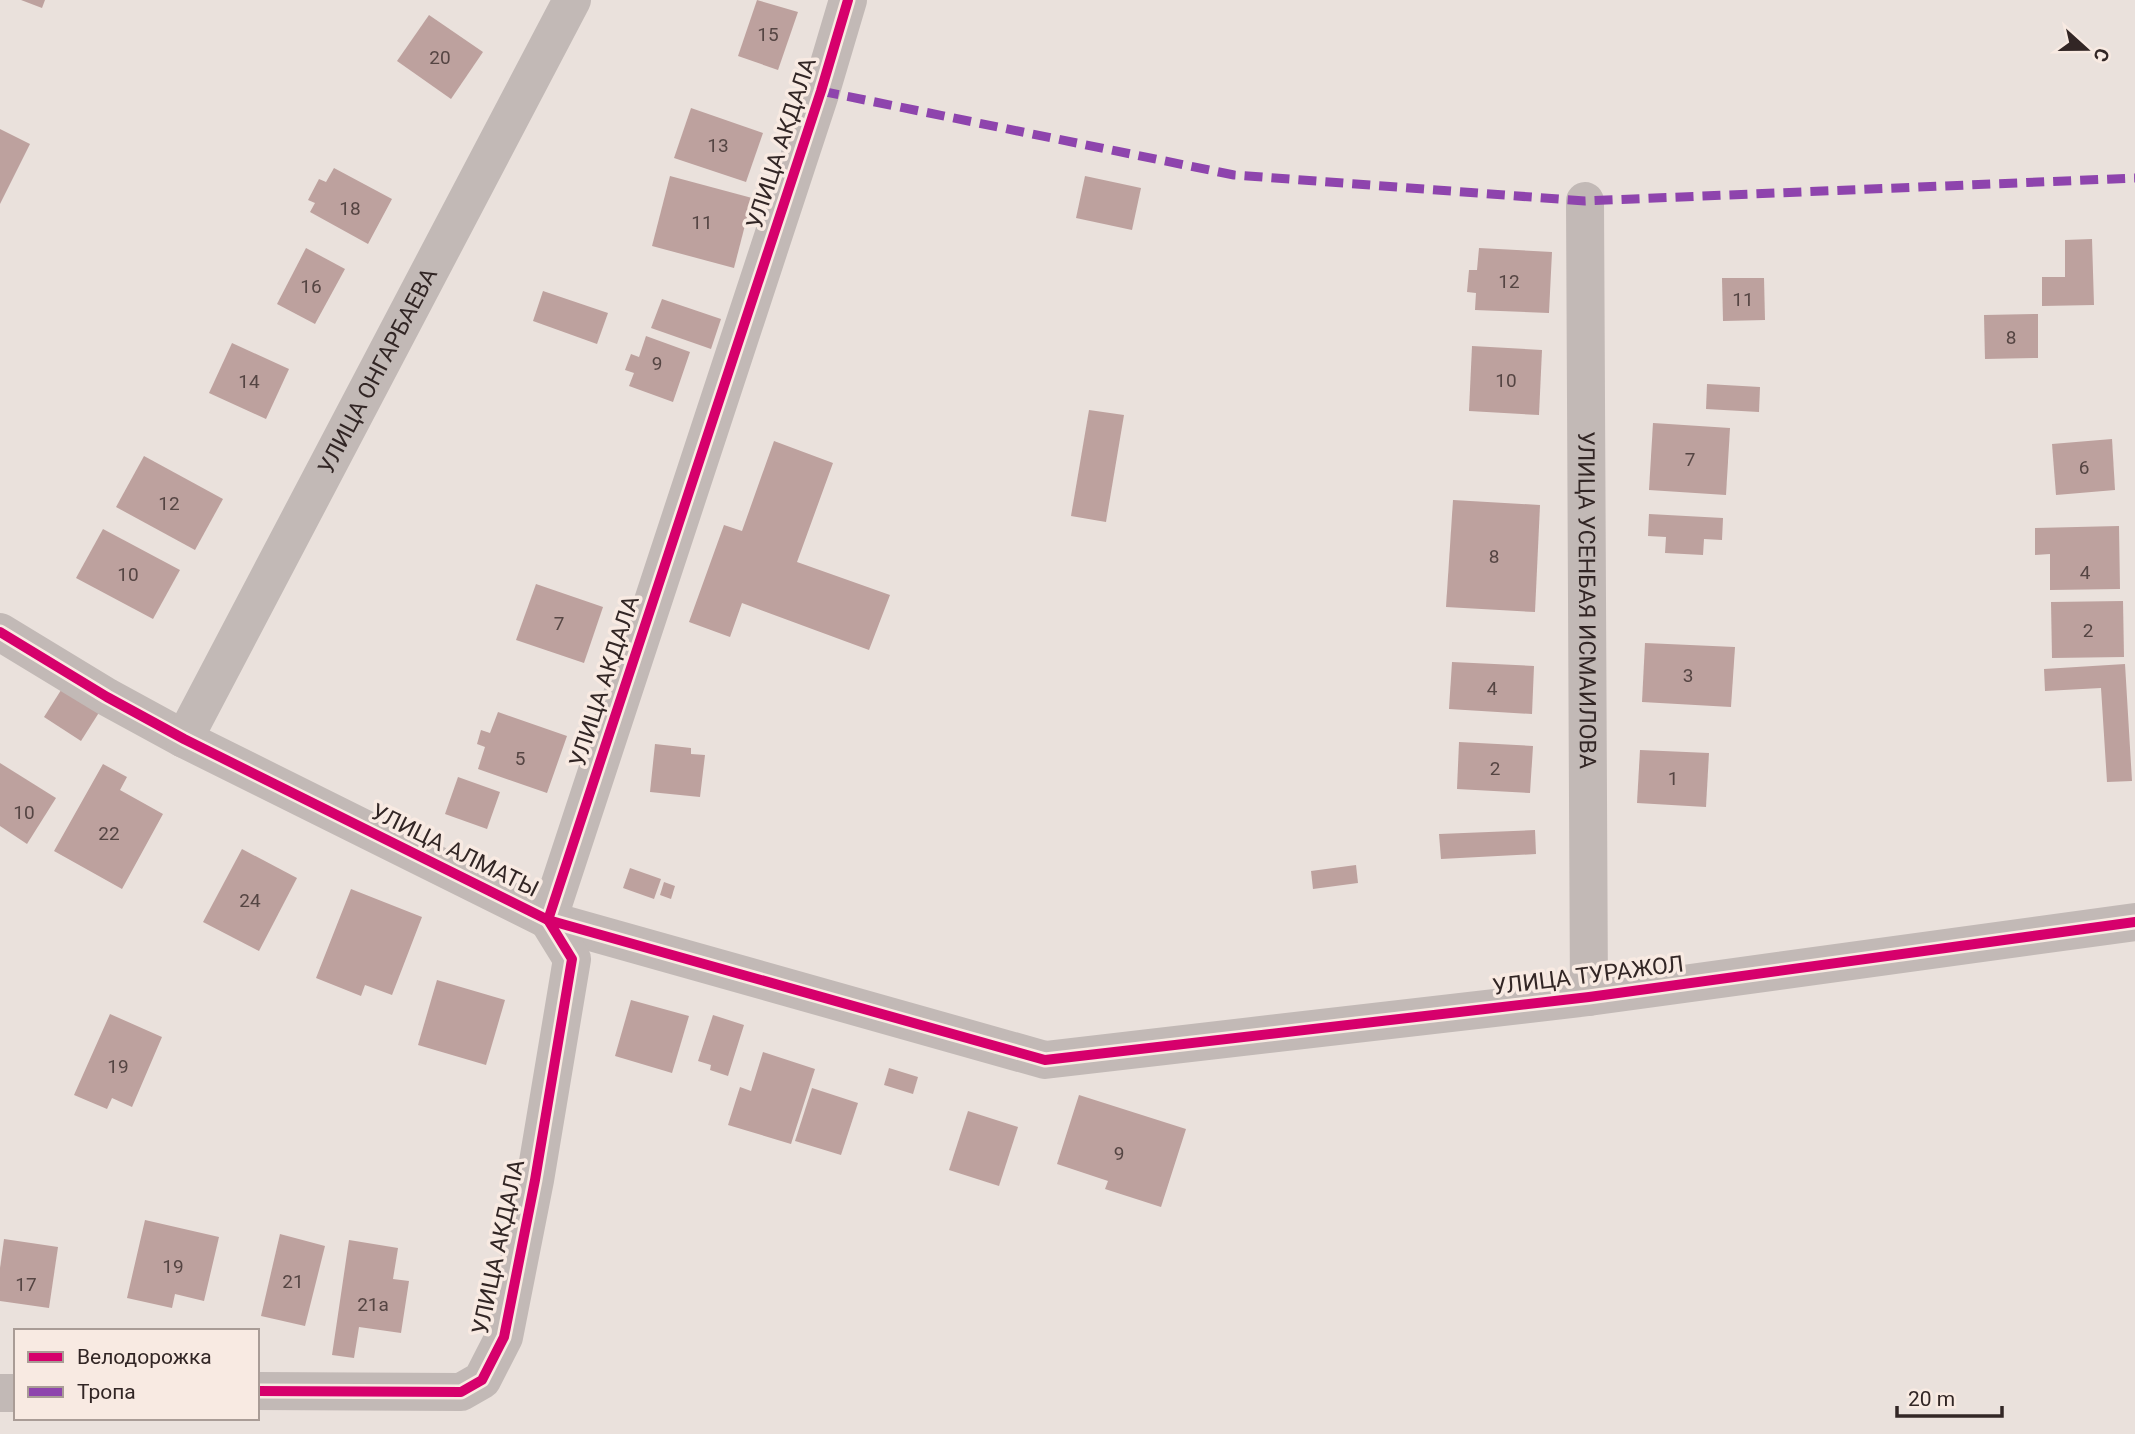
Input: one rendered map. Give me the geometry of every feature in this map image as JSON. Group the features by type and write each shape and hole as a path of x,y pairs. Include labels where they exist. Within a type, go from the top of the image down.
{"street":[{"name":"УЛИЦА ОНГАРБАЕВА","path":"184,740 572,0"},
{"name":"УЛИЦА АКДАЛА","path":"259,1391 461,1392 482,1380 504,1337 515,1289 572,959 548,920 821,91 848,0"},
{"name":"УЛИЦА УСЕНБАЯ ИСМАИЛОВА","path":"1585,201 1589,998"},
{"name":"УЛИЦА АЛМАТЫ","path":"0,632 184,740 548,920 1045,1060"},
{"name":"УЛИЦА ТУРАЖОЛ","path":"1045,1060 1589,998 2135,922"}],"building":[{"path":"21,0 45,0 42,8"},
{"path":"757,0 798,12 778,70 738,56"},
{"path":"429,15 483,52 451,99 397,61"},
{"path":"691,108 763,133 746,182 674,158"},
{"path":"0,129 30,144 0,204"},
{"path":"334,168 392,199 368,244 310,212 315,203 308,200 319,179 326,182"},
{"path":"670,176 752,198 734,268 652,246"},
{"path":"1085,176 1141,188 1132,230 1076,218"},
{"path":"2092,239 2094,305 2042,306 2042,277 2065,277 2065,240"},
{"path":"306,248 345,269 315,324 277,304"},
{"path":"1479,248 1552,252 1549,313 1475,310 1476,293 1467,292 1469,270 1477,270"},
{"path":"1722,278 1764,278 1765,320 1723,321"},
{"path":"543,291 608,313 597,344 533,321"},
{"path":"662,299 721,319 711,349 651,328"},
{"path":"2038,314 2038,358 1985,359 1984,315"},
{"path":"646,336 690,352 673,402 629,386 634,373 625,370 631,354 639,357"},
{"path":"232,343 289,369 266,419 209,393"},
{"path":"1472,346 1542,350 1539,415 1469,411"},
{"path":"1707,384 1760,387 1759,412 1706,409"},
{"path":"1089,410 1124,415 1106,522 1071,516"},
{"path":"1653,423 1730,428 1726,495 1649,490"},
{"path":"2112,439 2115,490 2056,495 2052,444"},
{"path":"774,441 833,463 797,562 890,595 869,650 742,603 730,637 689,622 724,525 742,531"},
{"path":"144,456 223,499 195,550 116,507"},
{"path":"1453,500 1540,505 1535,612 1446,607"},
{"path":"1649,514 1723,518 1722,540 1704,539 1703,555 1665,553 1666,537 1648,536"},
{"path":"2119,526 2120,589 2050,590 2050,554 2035,555 2035,528"},
{"path":"103,529 180,570 153,619 76,578"},
{"path":"536,584 603,607 584,663 516,640"},
{"path":"2123,601 2124,657 2052,658 2051,602"},
{"path":"1645,643 1735,647 1731,707 1642,702"},
{"path":"1452,662 1534,666 1532,714 1449,709"},
{"path":"2125,664 2132,781 2107,782 2101,688 2045,691 2044,669"},
{"path":"63,687 100,711 81,741 44,717"},
{"path":"498,712 567,736 547,793 478,769 485,747 477,744 481,730 490,733"},
{"path":"1459,742 1533,746 1530,793 1457,789"},
{"path":"655,744 691,748 691,754 705,755 700,797 650,792"},
{"path":"1640,750 1709,753 1706,807 1637,803"},
{"path":"0,763 56,798 27,844 0,826"},
{"path":"103,764 127,777 120,790 163,814 122,889 54,851"},
{"path":"458,777 500,792 487,829 445,814"},
{"path":"1535,830 1536,854 1441,859 1439,834"},
{"path":"242,849 297,878 259,951 203,922"},
{"path":"1356,865 1358,883 1313,889 1311,871"},
{"path":"630,868 661,879 654,899 623,888"},
{"path":"664,882 675,886 671,899 660,895"},
{"path":"351,889 422,917 392,995 365,985 361,996 316,978"},
{"path":"437,980 505,1000 486,1065 418,1045"},
{"path":"631,1000 689,1016 672,1073 615,1056"},
{"path":"110,1014 162,1037 132,1107 112,1098 107,1109 74,1095"},
{"path":"713,1015 744,1025 728,1076 710,1070 711,1065 698,1061"},
{"path":"763,1052 815,1069 791,1144 728,1125 740,1087 751,1091"},
{"path":"889,1068 918,1077 913,1094 884,1085"},
{"path":"812,1088 858,1103 841,1155 795,1141"},
{"path":"1079,1095 1186,1129 1161,1207 1105,1189 1108,1181 1057,1164"},
{"path":"968,1111 1018,1127 999,1186 949,1170"},
{"path":"145,1220 219,1237 204,1301 175,1294 172,1308 127,1298"},
{"path":"280,1234 325,1246 305,1326 261,1316"},
{"path":"4,1239 58,1247 49,1308 0,1301 0,1268"},
{"path":"349,1240 398,1248 393,1279 409,1281 401,1333 359,1327 354,1358 332,1355"}],"marked path":[{"path":"821,91 1234,175 1585,201 2135,178"}],"cycle path":[{"path":"259,1391 461,1392 482,1380 504,1337 535,1180 572,959 548,920 821,91 848,0"},
{"path":"0,632 107,697 184,739 548,920 1045,1060 1589,997 2135,922"}]}
